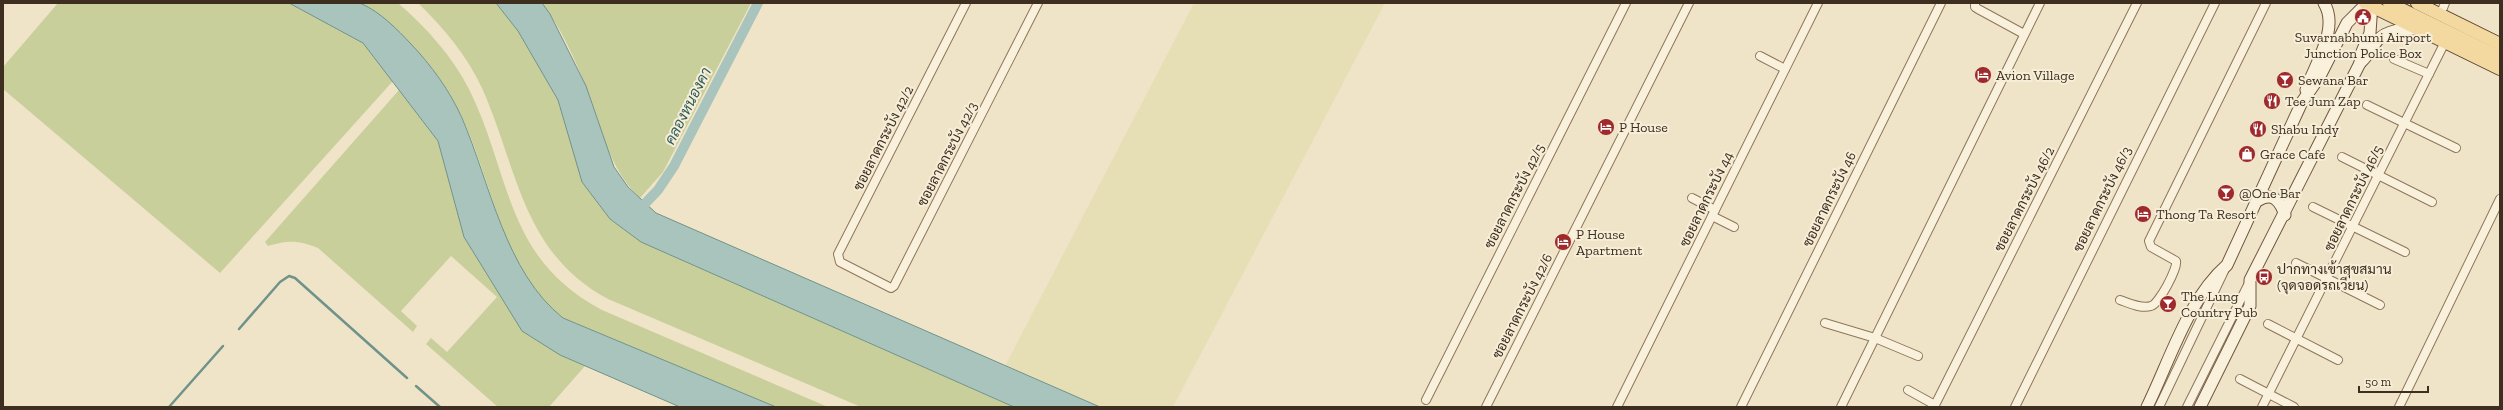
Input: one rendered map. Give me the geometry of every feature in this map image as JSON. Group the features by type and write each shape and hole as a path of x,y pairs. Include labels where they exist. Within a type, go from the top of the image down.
{"main road":[{"path":"2389,3 2500,57"},
{"path":"2417,3 2500,44"},
{"path":"2368,4 2500,69"},
{"path":"2440,5 2500,37"}],"street":[{"name":"ซอยลาดกระบัง 42/2","path":"863,273 840,262 838,254 966,3"},
{"name":"ซอยลาดกระบัง 42/3","path":"863,273 887,286 894,286 1038,3"},
{"name":"ซอยลาดกระบัง 42/5","path":"1426,400 1626,3"},
{"name":"ซอยลาดกระบัง 42/6","path":"1486,407 1689,3"},
{"name":"ซอยลาดกระบัง 44","path":"1618,407 1818,3"},
{"name":"ซอยลาดกระบัง 46","path":"1741,407 1941,3"},
{"path":"1975,3 1975,7 1978,9 2024,34"},
{"path":"1841,407 2040,3"},
{"name":"ซอยลาดกระบัง 46/2","path":"1934,406 2137,3"},
{"name":"ซอยลาดกระบัง 46/3","path":"2015,407 2215,3"},
{"path":"2120,300 2142,306 2153,306 2158,302 2175,268 2176,261 2151,247 2149,241 2266,3"},
{"path":"2159,407 2259,200 2302,102 2329,31 2327,8 2324,3"},
{"path":"2302,102 2320,76 2347,23 2368,4"},
{"path":"2187,407 2360,63 2370,33 2368,4"},
{"path":"2360,63 2368,56 2383,36 2400,29 2418,29"},
{"name":"ซอยลาดกระบัง 46/5","path":"2262,407 2445,42"},
{"path":"1760,56 1785,69"},
{"path":"2394,59 2429,74"},
{"path":"2367,105 2456,148"},
{"path":"2342,157 2432,202"},
{"path":"2259,200 2270,196 2276,199 2281,203 2285,214"},
{"path":"1692,198 1734,227"},
{"path":"2399,407 2500,199"},
{"path":"2313,207 2353,228 2405,252"},
{"path":"2296,263 2380,305"},
{"path":"2146,407 2197,300 2213,277 2227,264"},
{"path":"2200,407 2250,306 2250,280"},
{"path":"1825,323 1875,338 1918,356"},
{"path":"2268,324 2338,360"},
{"path":"2240,380 2294,407"},
{"path":"1908,390 1934,406"}],"shaded area":[{"path":"1194,3 1385,3 1173,407 1087,407 1005,366"}],"green space":[{"path":"58,3 289,3 363,43 393,81 220,273 3,89 3,67"},
{"path":"360,3 398,3 419,22 455,65 469,89 483,121 515,213 528,240 546,266 570,289 602,310 828,407 776,407 563,318 542,298 526,276 512,251 501,225 473,143 462,117 443,83 432,68 406,39"},
{"path":"418,3 496,3 518,31 558,100 582,182 610,219 641,242 1014,407 861,407 608,299 579,280 557,258 540,233 526,207 494,118 476,76 454,42"},
{"path":"542,3 751,3 663,172 640,198 629,186 613,160 582,76 561,32"},
{"path":"399,90 438,141 464,237 560,355 585,366 549,407 498,407 426,344 431,338 447,352 497,297 451,256 401,311 417,326 413,332 318,248 299,242 288,242 268,246 265,242"}],"water":[{"path":"338,2 362,4 369,7 388,21 418,52 446,88 462,118 501,225 513,252 543,299 563,318 776,407 680,407 560,355 522,331 464,237 438,141 363,43 289,3"},
{"path":"496,3 542,3 550,14 586,86 614,167 628,187 656,213 1100,407 1014,407 641,242 610,219 582,182 558,100 518,31"}],"waterway":[{"name":"คลองหนองคา","path":"636,213 658,190 674,166 758,3"},
{"path":"239,329 280,282 289,276 295,278 407,378"},
{"path":"169,407 223,346"},
{"path":"416,386 440,407"}],"place":[{"name":"Suvarnabhumi Airport Junction Police Box","path":"2363,17"},
{"name":"Avion Village","path":"1983,75"},
{"name":"Sewana Bar","path":"2285,80"},
{"name":"Tee Jum Zap","path":"2272,101"},
{"name":"P House","path":"1606,127"},
{"name":"Shabu Indy","path":"2258,129"},
{"name":"Grace Cafe","path":"2247,154"},
{"name":"@One Bar","path":"2226,193"},
{"name":"Thong Ta Resort","path":"2143,214"},
{"name":"P House Apartment","path":"1563,242"},
{"name":"ปากทางเข้าสุขสมาน (จุดจอดรถเวียน)","path":"2264,277"},
{"name":"The Lung Country Pub","path":"2168,304"}]}
